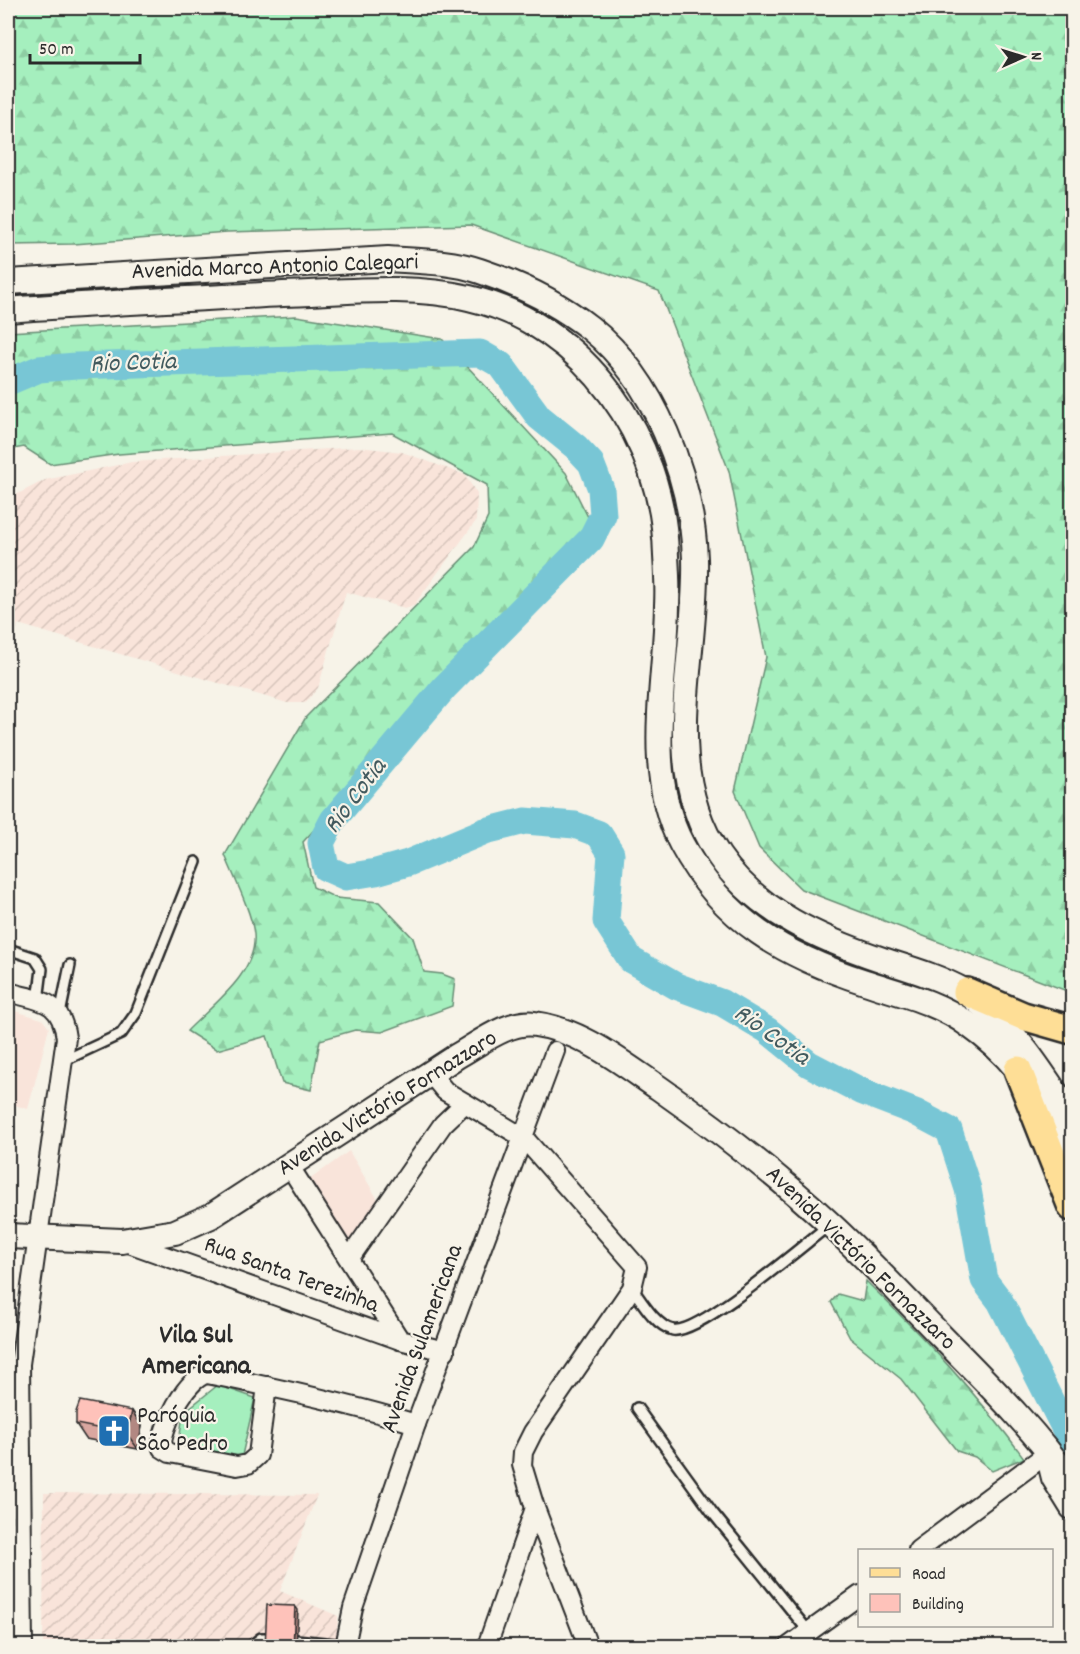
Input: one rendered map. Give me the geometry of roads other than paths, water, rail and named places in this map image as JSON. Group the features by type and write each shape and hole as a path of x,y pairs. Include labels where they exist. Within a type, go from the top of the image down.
{"main road":[{"name":"Avenida Marco Antonio Calegari","path":"8,282 388,259 435,262 478,270 518,286 555,304 592,330 619,359 652,405 685,482 695,560 684,741 689,791 704,830 719,856 751,894 786,919 831,939 928,974 967,992 1009,1029 1034,1058 1072,1117"},
{"name":"Avenida Marco Antonio Calegari","path":"8,310 273,295 423,291 470,298 502,309 534,324 573,352 601,380 627,414 646,455 659,496 666,548 667,606 661,688 660,753 666,800 680,843 736,917 757,933 791,953 835,972 917,998 968,1024 1018,1070 1047,1116 1072,1149"},
{"path":"967,992 1023,1016 1072,1030"},
{"name":"Avenida Victório Fornazzaro","path":"8,1236 122,1241 184,1228 211,1216 431,1074 516,1025 533,1023 559,1029 616,1058 705,1120 830,1224 1029,1426 1072,1483"},
{"path":"1018,1070 1072,1207"},
{"path":"1048,1453 1054,1478 1072,1507"}],"street":[{"path":"8,992 50,1006 66,1038 38,1237 14,1364 15,1611 23,1647"},
{"name":"Avenida Sulamericana","path":"345,1646 353,1608 416,1424 555,1051"},
{"path":"431,1074 445,1091 524,1138 636,1267 632,1288 533,1432 523,1452 522,1465 535,1508 588,1647"},
{"path":"349,1259 443,1124 465,1103"},
{"path":"290,1167 400,1340"},
{"name":"Rua Santa Terezinha","path":"122,1241 400,1340 445,1351"},
{"path":"267,1386 258,1455 248,1464 237,1466 170,1453 162,1448 162,1441 174,1408 199,1376 207,1374 267,1386 345,1403 416,1424"},
{"path":"921,1549 1048,1453"},
{"path":"487,1647 535,1508"},
{"path":"789,1647 858,1596"}],"lane":[{"path":"63,1061 121,1034 136,1013 196,862"},
{"path":"8,949 35,958 42,969 50,1006"},
{"path":"50,1006 70,965"},
{"path":"632,1288 664,1327 676,1331 690,1328 732,1302 830,1224"},
{"path":"637,1408 712,1512 810,1632"},
{"path":"251,1647 261,1638 268,1638"},
{"path":"296,1640 345,1646"}],"waterway":[{"name":"Rio Cotia","path":"8,382 39,369 76,366 480,353 501,365 539,417 576,447 591,463 601,489 603,515 591,539 444,688 333,820 321,843 326,868 346,877 376,872 408,863 485,831 525,821 575,825 599,834 611,853 606,921 631,960 676,986 722,1003 767,1030 809,1064 863,1092 915,1112 949,1130 968,1189 984,1280 1000,1301 1072,1443"}],"place":[{"name":"Paróquia São Pedro","path":"114,1431"}],"district":[{"name":"Vila Sul Americana","path":"196,1352"}]}
